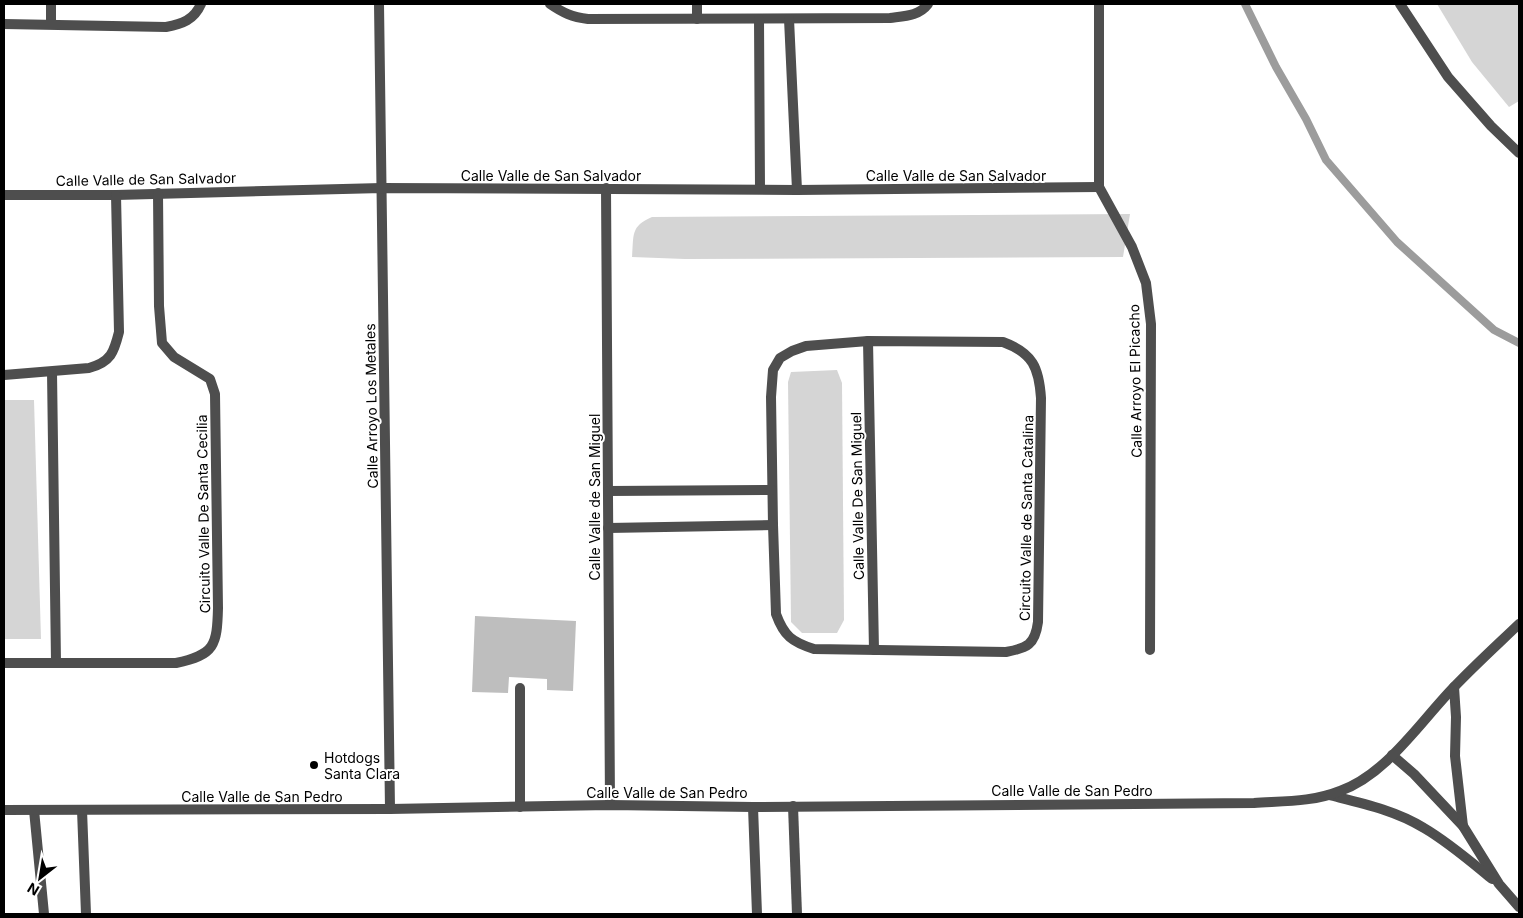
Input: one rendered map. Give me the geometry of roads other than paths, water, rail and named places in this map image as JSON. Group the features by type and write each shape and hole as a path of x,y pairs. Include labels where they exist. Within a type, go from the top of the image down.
{"street":[{"path":"51,4 51,24"},
{"path":"4,24 166,27 180,24 194,17 201,4"},
{"name":"Calle Arroyo Los Metales","path":"379,4 390,809"},
{"path":"550,4 562,13 574,18 588,19 890,18 909,15 923,10 928,4"},
{"path":"697,4 697,19"},
{"name":"Calle Arroyo El Picacho","path":"1099,4 1099,187 1132,246 1146,283 1151,324 1150,650"},
{"path":"1400,4 1420,38 1448,77 1491,126 1519,153"},
{"path":"759,19 760,189"},
{"path":"789,19 797,190"},
{"name":"Calle Valle de San Salvador","path":"4,195 116,195 382,188 797,190 1099,187"},
{"name":"Calle Valle de San Miguel","path":"606,188 610,805"},
{"name":"Circuito Valle De Santa Cecilia","path":"4,663 176,663 202,656 213,647 218,628 215,394 210,379 174,357 162,343 159,306 158,193"},
{"path":"4,375 89,368 101,365 108,360 115,347 119,332 116,195"},
{"name":"Circuito Valle de Santa Catalina","path":"868,341 1003,342 1017,347 1029,357 1040,380 1041,398 1038,622 1034,640 1029,645 1018,650 1006,652 814,649 788,638 781,627 776,614 772,525 771,383 773,370 780,358 806,346 868,341"},
{"name":"Calle Valle De San Miguel","path":"868,341 874,650"},
{"path":"52,372 56,662"},
{"path":"608,491 772,490"},
{"path":"608,528 772,525"},
{"name":"Calle Valle de San Pedro","path":"4,810 390,809 610,805 753,807 1254,803 1313,800 1341,791 1366,778 1392,755 1454,687 1519,624"},
{"path":"1454,687 1456,717 1455,756 1463,826"},
{"path":"520,688 520,807"},
{"path":"1392,755 1414,774 1463,826 1499,884 1519,907"},
{"name":"Calle Valle de San Pedro","path":"1329,795 1375,807 1423,827 1499,884"},
{"path":"793,806 797,914"},
{"path":"753,807 757,914"},
{"path":"34,810 44,914"},
{"path":"82,810 86,914"}],"waterway":[{"path":"1245,4 1276,67 1306,119 1326,160 1397,242 1494,330 1519,343"}],"place":[{"name":"Hotdogs Santa Clara","path":"314,765"}]}
